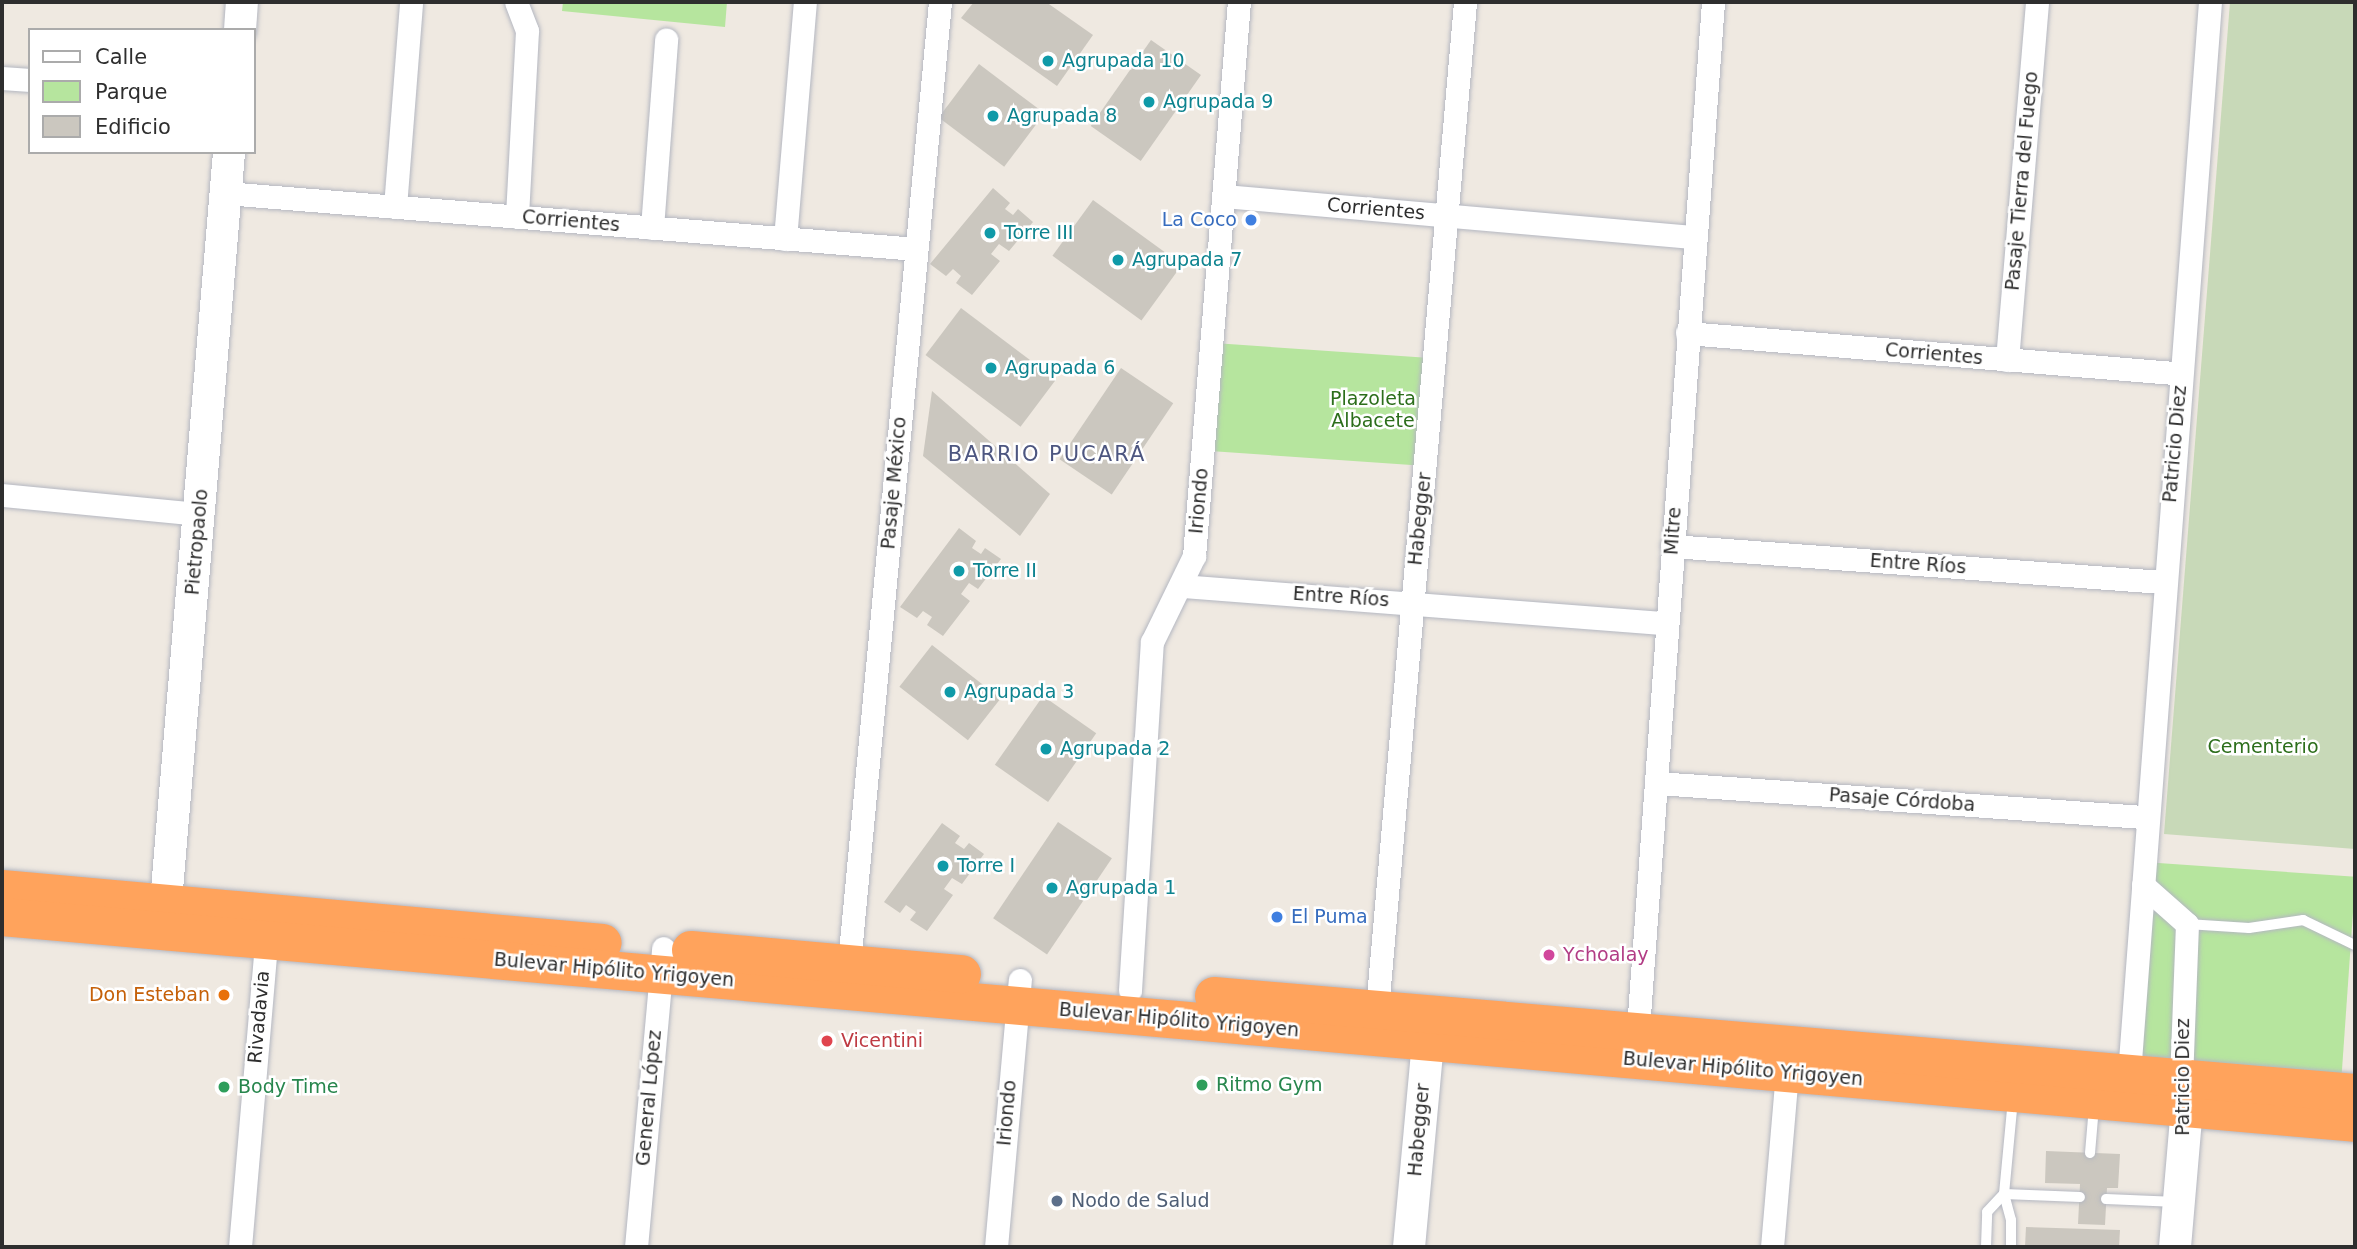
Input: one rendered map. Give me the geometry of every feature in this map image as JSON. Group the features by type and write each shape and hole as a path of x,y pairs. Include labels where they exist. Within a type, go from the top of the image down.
{"highway":[{"path":"2,889 165,917"},
{"name":"Bulevar Hipólito Yrigoyen","path":"2,917 165,917 1788,1059 2129,1074 2184,1093 2355,1123"},
{"name":"Bulevar Hipólito Yrigoyen","path":"662,961 849,964 1018,993 1130,990 1376,1023"},
{"name":"Bulevar Hipólito Yrigoyen","path":"1788,1059 2014,1093 2094,1100 2184,1093 2355,1093"}],"street":[{"path":"240,28 242,2"},
{"path":"395,207 411,2"},
{"path":"516,2 527,31 517,217"},
{"path":"785,239 805,2"},
{"name":"Pasaje México","path":"849,964 940,2"},
{"name":"Iriondo","path":"1130,990 1152,642 1162,614 1182,586 1194,556 1239,2"},
{"name":"Habegger","path":"1376,1023 1465,2"},
{"name":"Mitre","path":"1637,1045 1713,2"},
{"name":"Pasaje Tierra del Fuego","path":"2007,360 2037,2"},
{"name":"Patricio Diez","path":"2129,1074 2164,582 2210,2"},
{"path":"652,228 666,40"},
{"path":"2,78 28,80"},
{"name":"Pietropaolo","path":"165,917 229,154"},
{"name":"Corrientes","path":"225,193 916,249"},
{"name":"Corrientes","path":"1224,196 1695,237"},
{"name":"Corrientes","path":"1687,332 2181,374"},
{"path":"2,495 199,514"},
{"name":"Entre Ríos","path":"1672,546 2164,582"},
{"name":"Entre Ríos","path":"1182,586 1667,623"},
{"name":"Pasaje Córdoba","path":"1657,783 2147,817"},
{"path":"2143,886 2188,924"},
{"name":"Patricio Diez","path":"2175,1247 2184,1093 2188,924"},
{"name":"Rivadavia","path":"240,1247 267,926"},
{"name":"General López","path":"636,1247 662,961"},
{"name":"Iriondo","path":"996,1247 1018,993"},
{"name":"Habegger","path":"1409,1247 1429,1027"},
{"path":"1772,1247 1788,1059"}],"lane":[{"path":"2188,924 2249,928 2303,919 2355,945"},
{"path":"2011,1247 2004,1194 2014,1093"},
{"path":"2090,1153 2094,1100"},
{"path":"1986,1247 1987,1212 2004,1194 2080,1198"},
{"path":"2106,1199 2178,1202"}],"green space":[{"path":"563,2 727,2 725,27 562,11"},
{"name":"Cementerio","path":"2230,2 2355,2 2355,849 2164,834"},
{"name":"Plazoleta Albacete","path":"1214,343 1433,358 1426,466 1206,451"},
{"path":"2144,862 2355,877 2341,1080 2130,1066"}],"building":[{"name":"Agrupada 10","path":"974,2 1046,2 1093,35 1057,86 961,18"},
{"name":"Agrupada 9","path":"1151,40 1201,75 1141,161 1091,126"},
{"name":"Agrupada 8","path":"979,64 1044,113 1004,167 939,118"},
{"name":"Torre III","path":"993,188 1010,203 1005,209 1013,215 1018,209 1033,222 1009,251 999,244 991,254 1000,261 972,295 956,283 961,276 953,269 946,276 930,264"},
{"name":"Agrupada 7","path":"1093,200 1182,265 1141,320 1052,256"},
{"name":"Agrupada 6","path":"961,308 1056,380 1021,427 925,355"},
{"path":"1121,368 1173,403 1112,494 1059,459"},
{"path":"932,391 1050,494 1020,536 923,456"},
{"name":"Torre II","path":"959,528 976,541 972,548 981,554 985,548 1001,559 978,589 969,583 961,594 970,601 943,636 927,625 932,617 923,611 917,618 900,607"},
{"name":"Agrupada 3","path":"932,645 1001,699 968,740 899,687"},
{"name":"Agrupada 2","path":"1043,696 1096,733 1048,802 995,765"},
{"name":"Agrupada 1","path":"1058,822 1112,858 1047,955 993,918"},
{"name":"Torre I","path":"942,823 960,836 955,843 964,849 969,843 984,854 962,884 952,878 944,889 953,895 927,931 910,920 916,912 906,905 900,913 884,902"},
{"path":"2046,1151 2120,1154 2118,1188 2107,1188 2105,1225 2078,1224 2080,1184 2045,1183"},
{"path":"2026,1227 2120,1230 2119,1247 2025,1247"}],"place":[{"name":"Agrupada 10","path":"1048,61"},
{"name":"Agrupada 9","path":"1149,102"},
{"name":"Agrupada 8","path":"993,116"},
{"name":"La Coco","path":"1251,220"},
{"name":"Torre III","path":"990,233"},
{"name":"Agrupada 7","path":"1118,260"},
{"name":"Agrupada 6","path":"991,368"},
{"name":"Torre II","path":"959,571"},
{"name":"Agrupada 3","path":"950,692"},
{"name":"Agrupada 2","path":"1046,749"},
{"name":"Torre I","path":"943,866"},
{"name":"Agrupada 1","path":"1052,888"},
{"name":"El Puma","path":"1277,917"},
{"name":"Ychoalay","path":"1549,955"},
{"name":"Don Esteban","path":"224,995"},
{"name":"Vicentini","path":"827,1041"},
{"name":"Ritmo Gym","path":"1202,1085"},
{"name":"Body Time","path":"224,1087"},
{"name":"Nodo de Salud","path":"1057,1201"}],"district":[{"name":"BARRIO PUCARÁ","path":"1047,454"}]}
